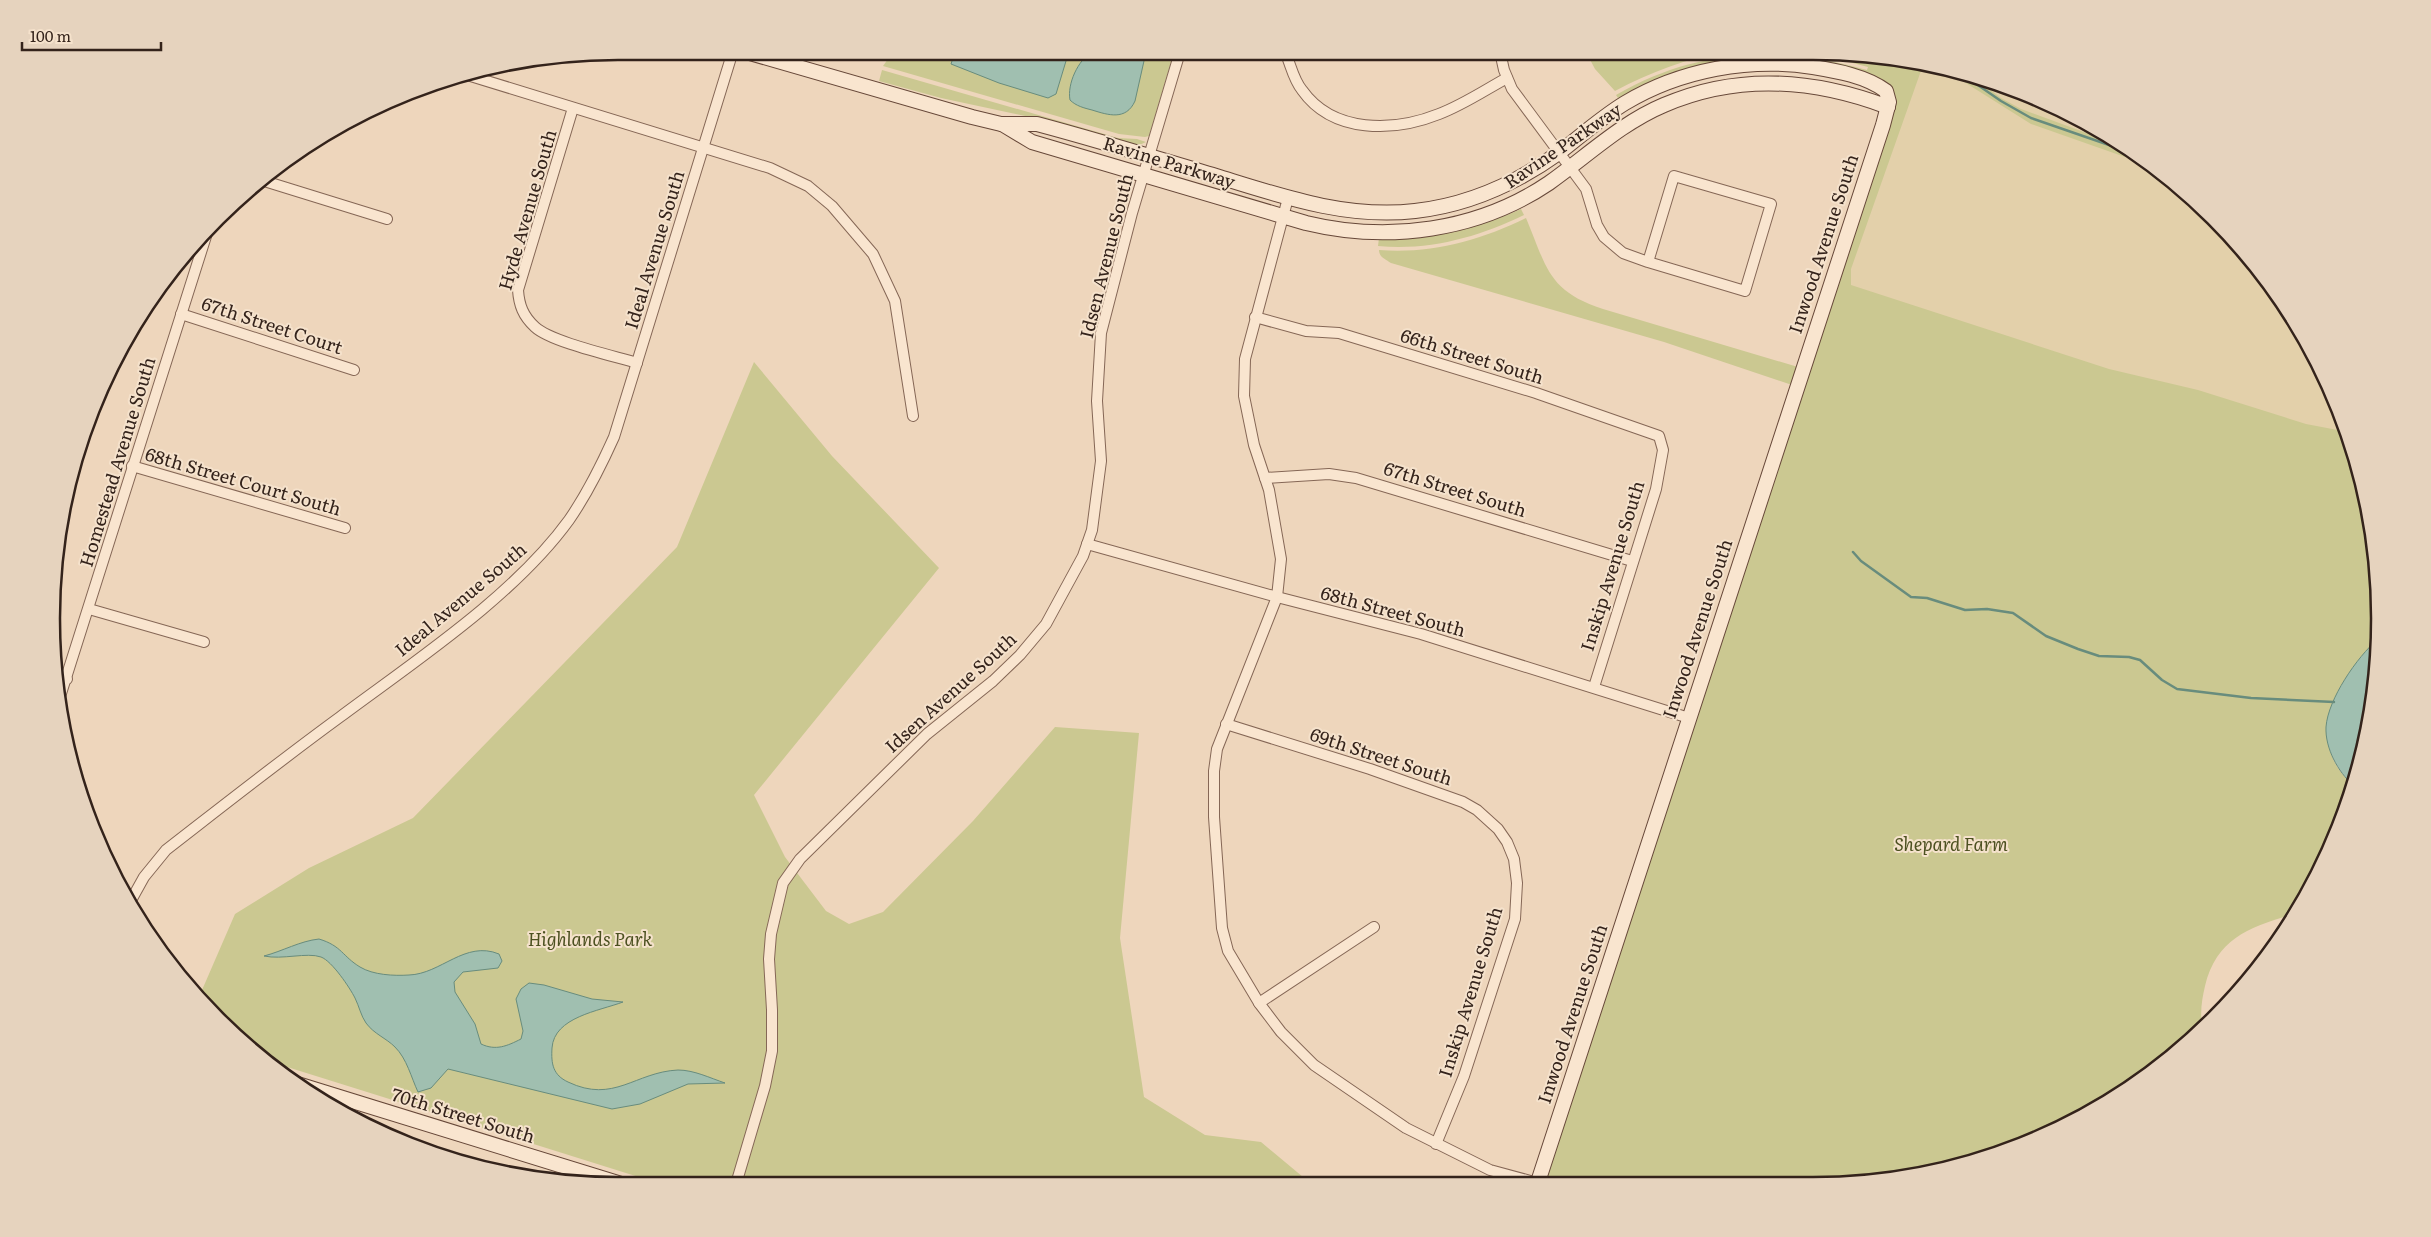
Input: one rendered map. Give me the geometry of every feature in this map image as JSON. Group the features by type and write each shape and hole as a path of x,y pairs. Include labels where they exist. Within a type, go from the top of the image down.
{"street":[{"name":"Ideal Avenue South","path":"134,896 144,877 166,850 429,651 519,576 568,520 603,461 614,437 730,60"},
{"name":"Ravine Parkway","path":"774,60 930,106 1001,124 1037,124 1288,198 1318,206 1357,212 1399,213 1430,209 1460,202 1496,190 1529,172 1633,99 1678,80 1721,68 1769,64 1807,66 1853,76 1883,89 1888,96 1888,107 1834,90 1798,84 1760,82 1713,88 1676,100 1645,115 1536,191 1501,209 1476,218 1428,229 1389,233 1324,228 1032,142 1001,124"},
{"name":"Idsen Avenue South","path":"738,1177 765,1086 772,1051 770,934 784,883 800,859 927,734 993,680 1020,655 1046,624 1083,556 1092,530 1101,461 1097,401 1101,333 1143,175 1178,60"},
{"path":"1288,60 1297,82 1312,102 1338,119 1363,125 1398,124 1430,117 1455,107 1507,78"},
{"path":"1502,60 1507,78 1517,96 1587,191 1597,225 1604,237 1623,253 1648,262 1745,291 1771,204 1674,176 1648,262"},
{"path":"478,78 703,146 770,168 808,186 832,206 858,234 873,254 895,301 913,416"},
{"name":"Inwood Avenue South","path":"1540,1177 1888,107"},
{"name":"Hyde Avenue South","path":"574,108 518,290 519,303 536,329 571,344 637,363"},
{"path":"269,183 387,219"},
{"path":"1288,198 1244,359 1244,396 1254,445 1269,490 1281,559 1277,597 1217,749 1214,771 1214,817 1222,928 1228,951 1259,1003 1281,1032 1314,1065 1406,1128 1490,1170 1516,1177"},
{"name":"Homestead Avenue South","path":"64,684 201,248"},
{"name":"67th Street Court","path":"181,314 354,370"},
{"name":"66th Street South","path":"1255,317 1306,331 1339,333 1647,430 1659,436 1663,443 1662,453"},
{"name":"Inskip Avenue South","path":"1594,688 1656,489 1662,453"},
{"name":"68th Street Court South","path":"132,466 345,528"},
{"name":"67th Street South","path":"1265,478 1329,474 1356,478 1632,561"},
{"name":"68th Street South","path":"1087,544 1277,597 1421,634 1689,718"},
{"path":"89,609 204,642"},
{"name":"69th Street South","path":"1226,724 1370,769 1463,802 1477,810 1498,829 1510,848"},
{"name":"Inskip Avenue South","path":"1436,1144 1464,1076 1515,919 1517,883 1514,859 1510,848"},
{"path":"1259,1003 1374,927"},
{"name":"70th Street South","path":"322,1092 596,1176"}],"shaded area":[{"path":"952,60 1066,61 1056,94 1048,98 999,83 951,64"},
{"path":"1144,60 1135,101 1127,112 1116,115 1104,114 1075,104 1070,100 1072,80 1082,61"},
{"path":"1903,68 1957,79 1992,90 2060,118 2092,135 2152,175 2181,199 2232,250 2277,308 2313,371 2342,442 1836,286 1895,102 1895,93"},
{"path":"2370,647 2360,727 2347,780 2330,751 2326,727 2332,704 2345,679 2361,656"},
{"path":"319,939 333,945 365,970 390,975 421,973 475,951 499,954 502,961 498,968 463,972 454,982 455,992 475,1024 481,1044 486,1046 506,1046 521,1039 523,1031 516,999 521,989 529,983 544,985 592,999 623,1002 591,1012 569,1022 555,1037 552,1059 556,1072 568,1082 584,1088 599,1090 612,1088 663,1072 678,1070 696,1073 725,1083 688,1084 640,1104 612,1109 448,1069 431,1088 418,1092 406,1063 399,1052 366,1023 353,994 340,975 325,959 315,956 264,956"}],"green space":[{"path":"887,60 1172,60 1149,136 1145,137 1119,134 883,66"},
{"path":"1590,60 1691,60 1642,78 1615,91 1595,69"},
{"name":"Shepard Farm","path":"1708,60 1805,60 1649,83 1618,98 1616,95 1646,79"},
{"name":"Shepard Farm","path":"1805,60 1834,62 1867,70 1868,67 1845,61 1921,71 1851,269 1851,285 2109,369 2198,390 2306,424 2338,430 2352,474 2360,510 2370,582 2370,647 2350,672 2339,690 2331,709 2328,729 2329,749 2338,767 2347,778 2328,832 2296,898 2284,917 2238,936 2218,956 2205,986 2201,1018 2152,1062 2123,1083 2060,1119 1992,1147 1957,1158 1885,1172 1849,1176 1812,1177 1546,1177 1894,106 1894,92 1889,85"},
{"path":"882,70 1118,138 1137,139 1146,142 1137,146 1048,121 941,98 879,81"},
{"path":"1962,81 1990,89 2021,109 2092,135 2128,158 2125,157 2031,124"},
{"path":"1521,209 1524,215 1489,230 1453,241 1416,246 1378,246 1379,238 1452,230 1487,222"},
{"path":"1526,218 1539,251 1552,276 1571,294 1603,309 1798,367 1792,385 1664,342 1391,263 1383,258 1379,252 1379,250 1398,251 1436,248 1454,244 1490,233"},
{"name":"Highlands Park","path":"754,362 832,456 939,568 754,795 785,857 826,911 849,924 883,912 973,821 1055,727 1139,733 1120,938 1144,1097 1205,1135 1261,1142 1303,1177 639,1177 285,1066 250,1038 224,1013 202,990 235,914 309,868 413,818 677,547"}],"waterway":[{"path":"1979,86 2031,118 2107,144"},
{"path":"1853,552 1861,561 1911,597 1927,598 1965,610 1987,609 2013,613 2046,636 2078,649 2099,656 2129,657 2140,660 2162,680 2177,689 2251,698 2334,702"}]}
